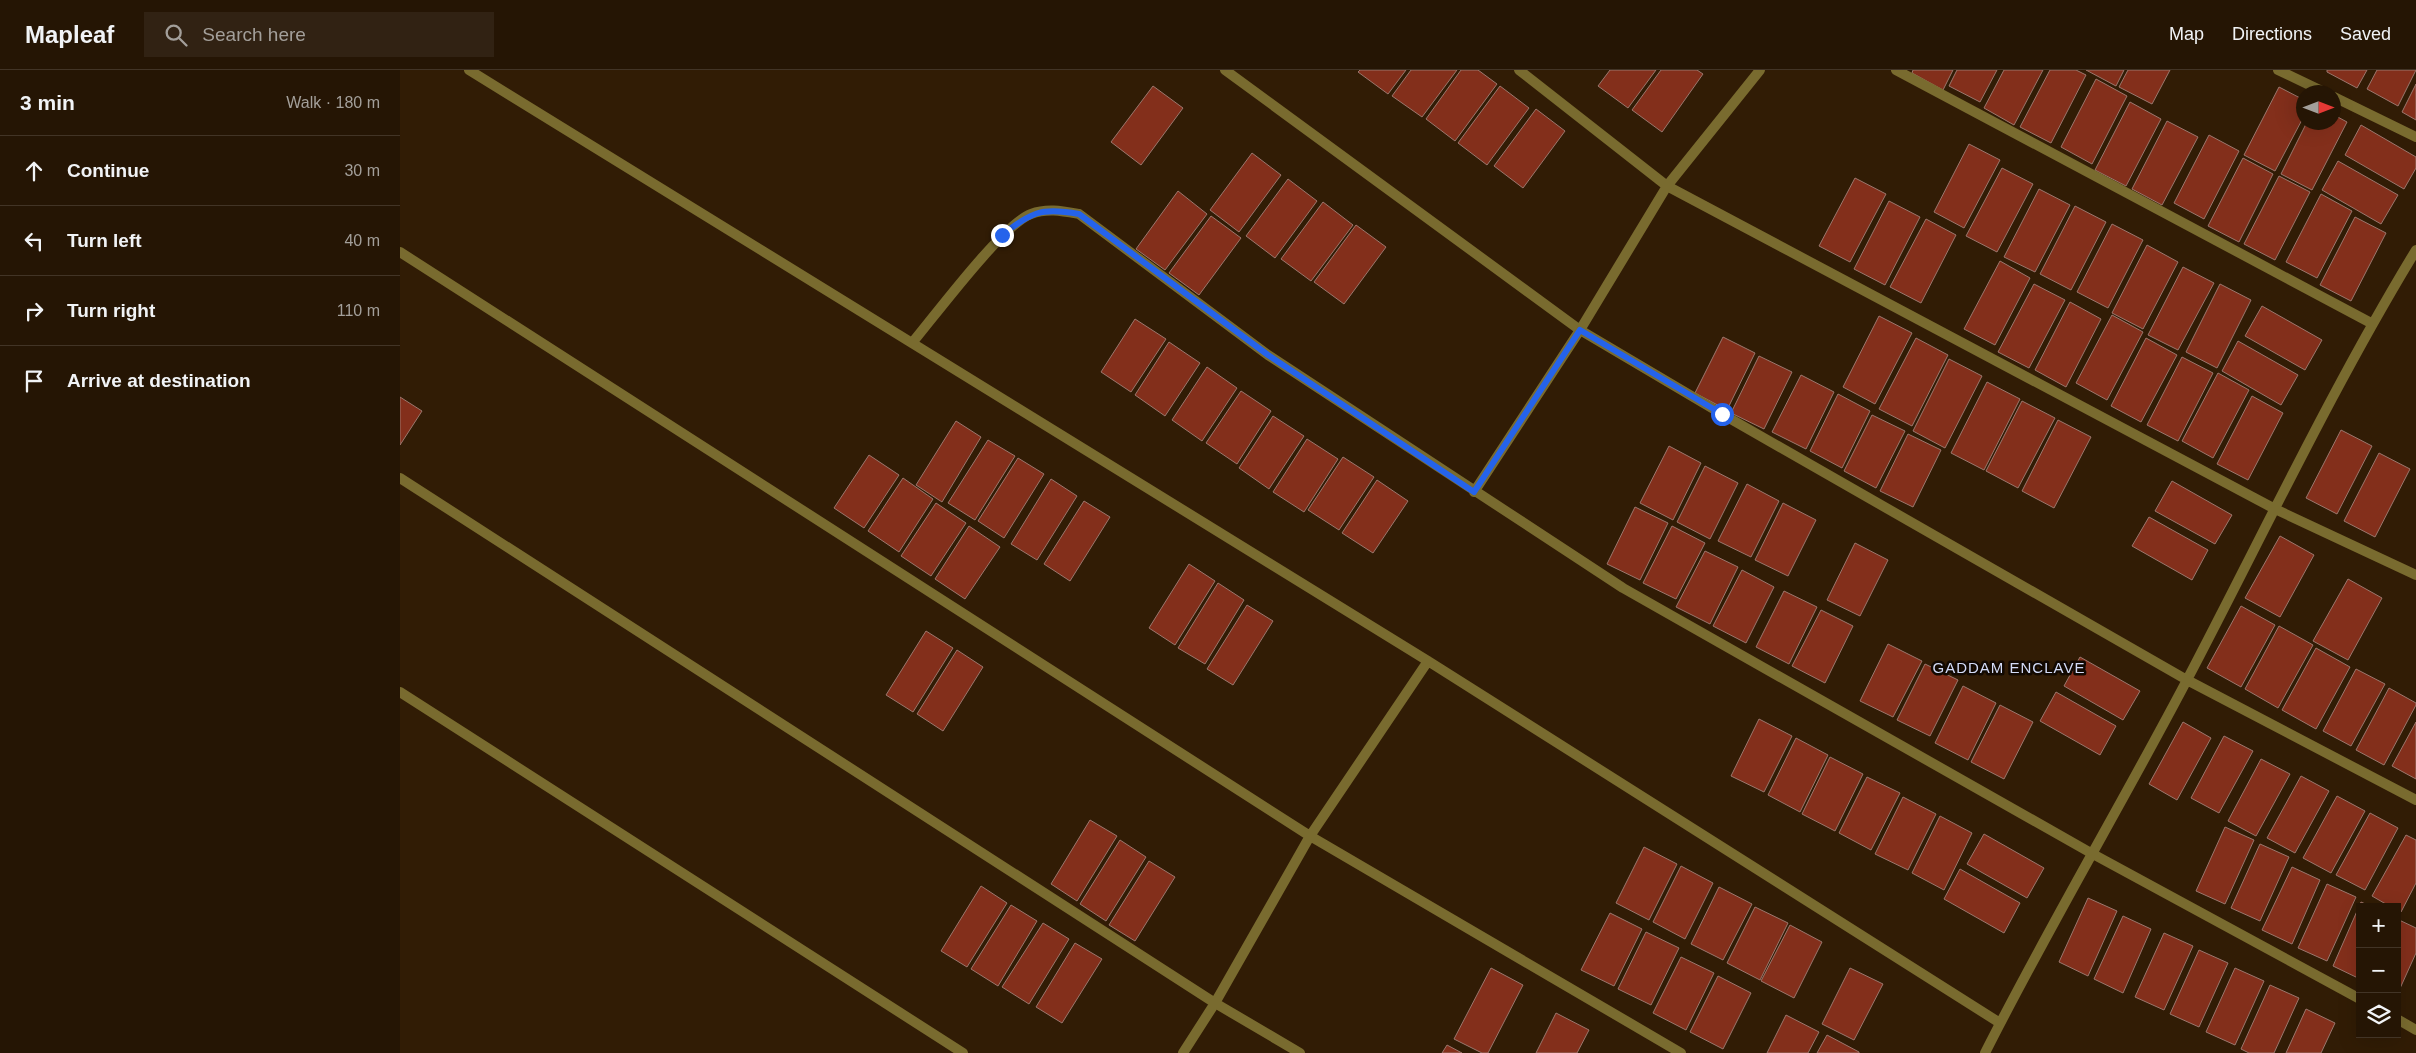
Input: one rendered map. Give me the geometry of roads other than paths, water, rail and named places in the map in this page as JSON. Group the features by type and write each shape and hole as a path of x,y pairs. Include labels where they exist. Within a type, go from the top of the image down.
{"street":[{"path":"469,70 1428,661 2000,1023"},
{"path":"1225,70 1580,330 1722,414 2187,680 2416,800"},
{"path":"1519,70 1667,186 2275,509 2416,575"},
{"path":"1474,492 1580,330 1667,186 1760,70"},
{"path":"1896,70 2371,323"},
{"path":"2278,70 2309,85"},
{"path":"2341,100 2416,137"},
{"path":"912,343 1002,235 1029,215 1054,209 1079,214 1268,355 1474,492 1623,588 2091,853 2356,997"},
{"path":"1985,1053 2091,853 2187,680 2371,323 2416,250"},
{"path":"400,252 1310,836 1681,1053"},
{"path":"400,478 1215,1003 1300,1053"},
{"path":"1183,1053 1215,1003 1310,836 1428,661"},
{"path":"400,692 963,1053"},
{"path":"2401,1021 2416,1030"}],"district":[{"name":"GADDAM ENCLAVE","path":"2009,668"}]}
